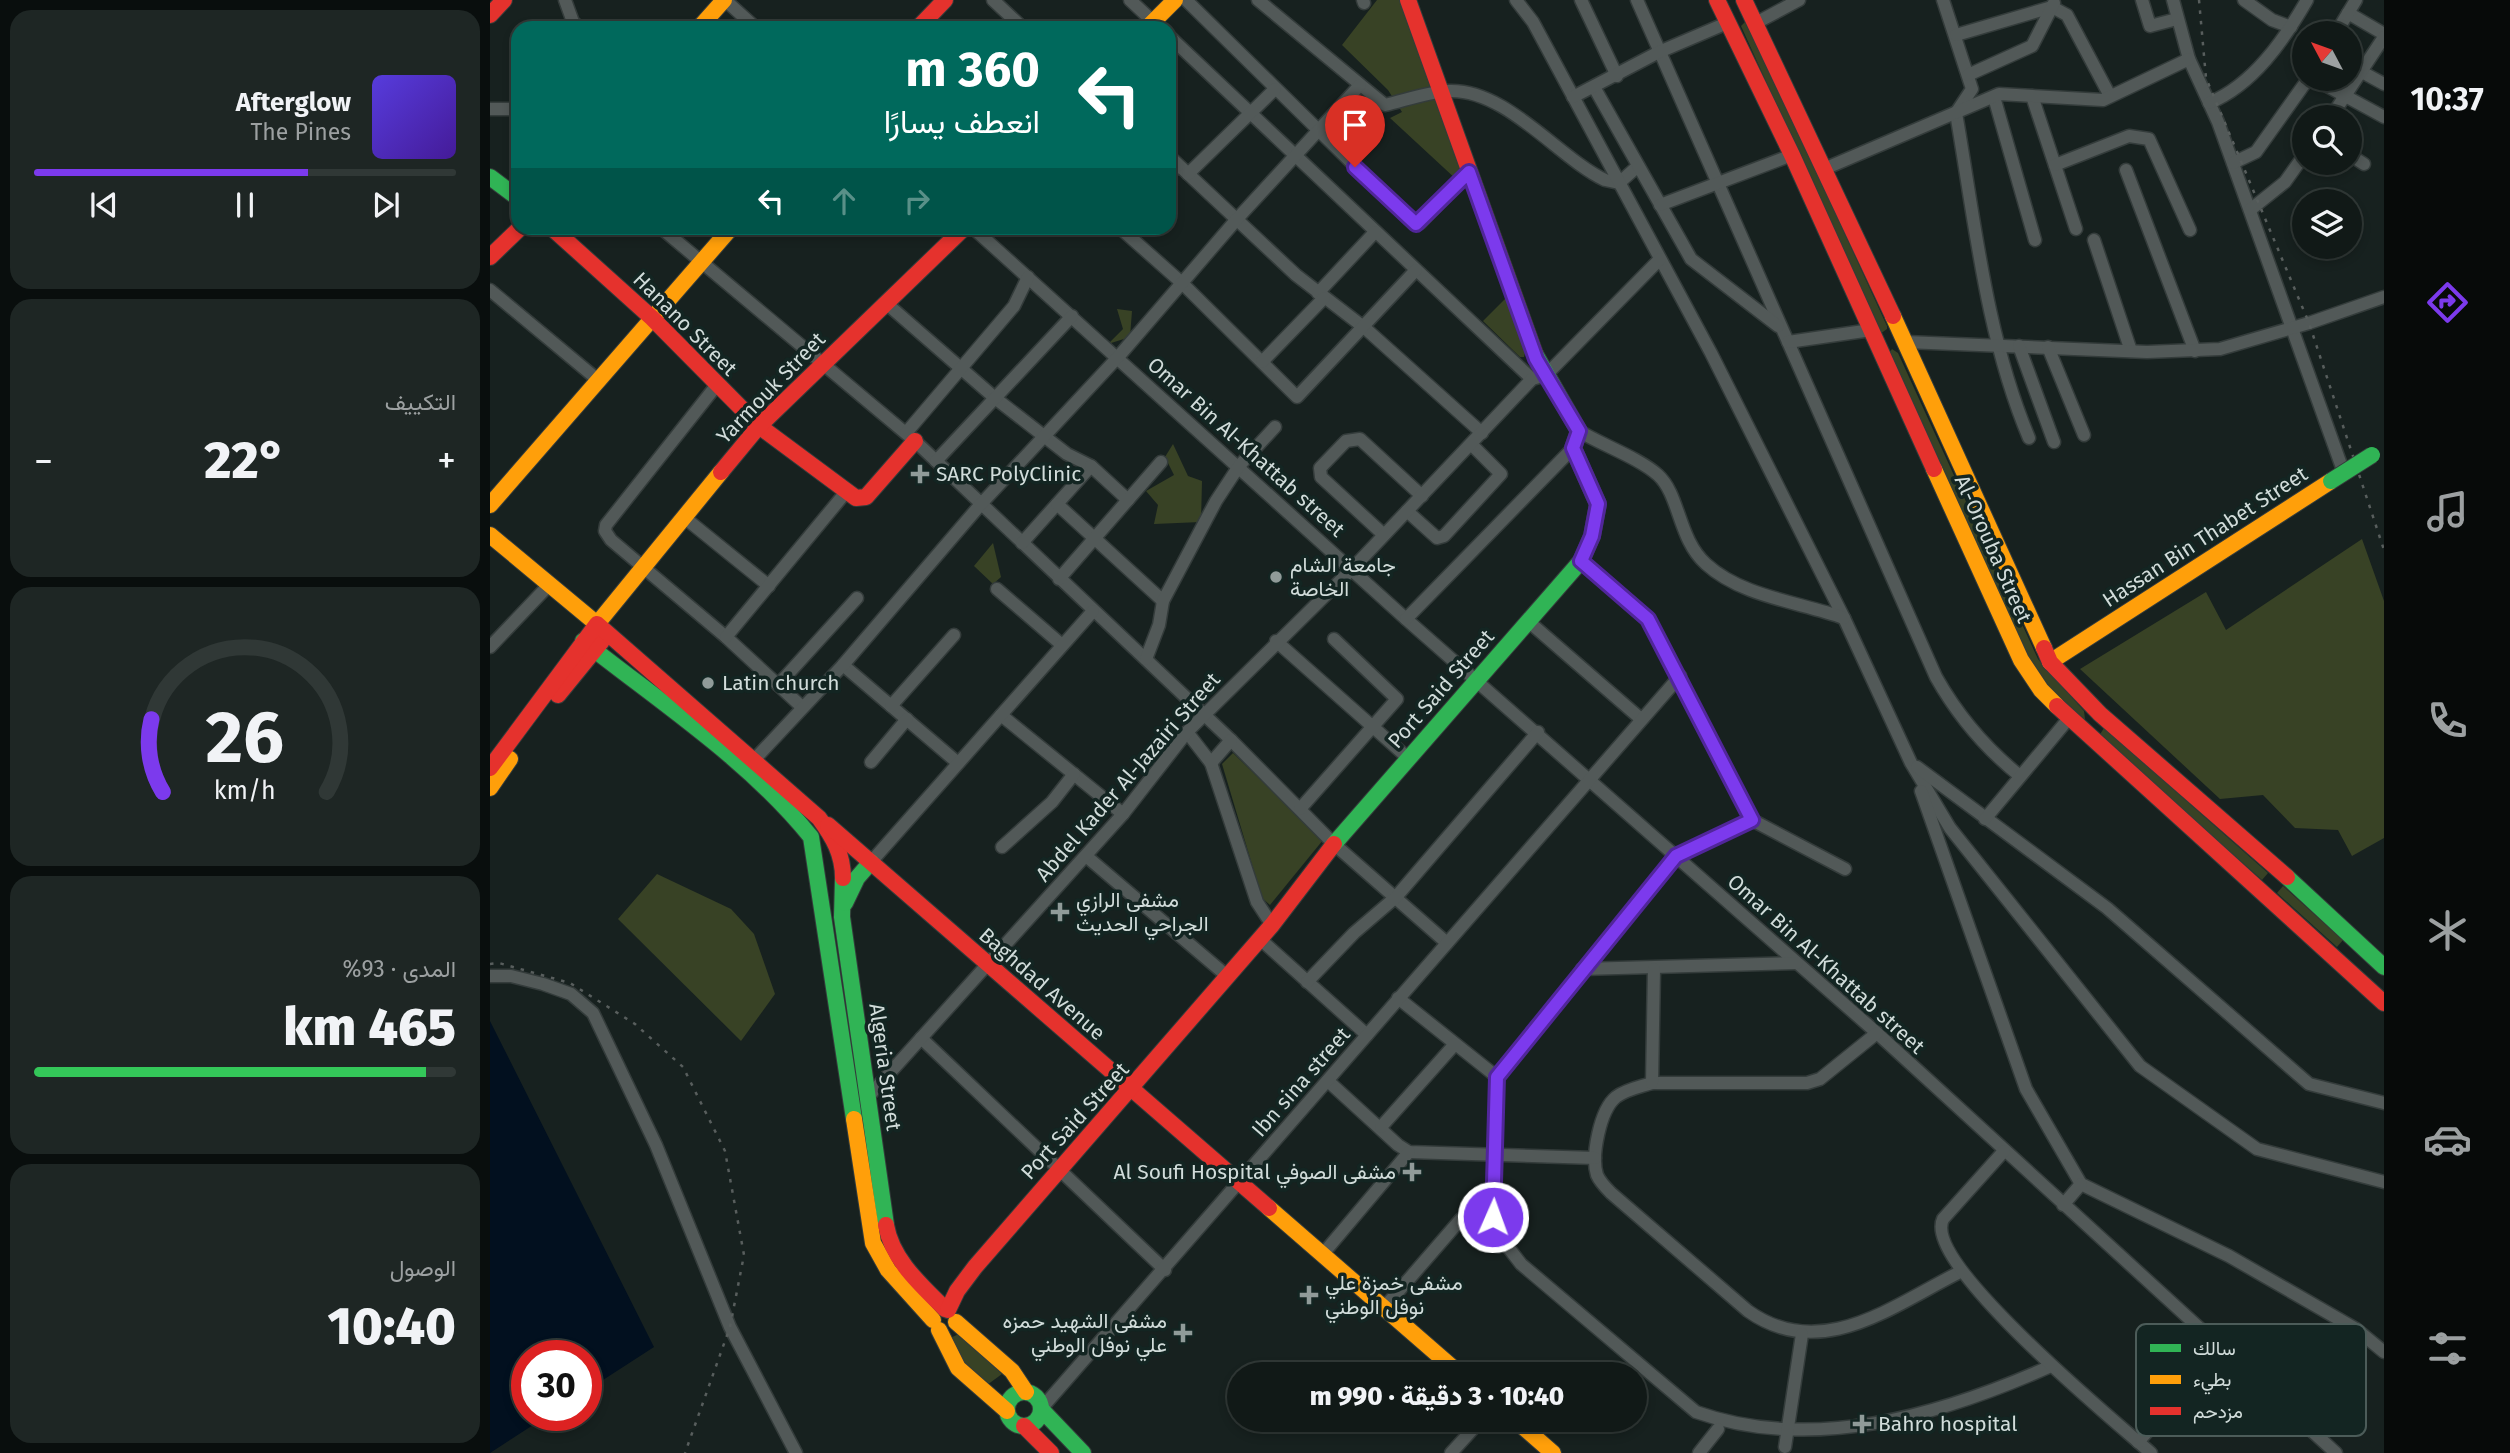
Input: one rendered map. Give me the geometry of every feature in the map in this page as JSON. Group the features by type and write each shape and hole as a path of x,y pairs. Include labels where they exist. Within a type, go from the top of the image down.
{"main road":[{"path":"490,15 504,0"},
{"path":"706,21 725,0"},
{"path":"924,21 944,0"},
{"path":"1158,21 1175,0"},
{"path":"1408,0 1536,359 1539,377 1579,431 1573,448"},
{"name":"Al-Orouba Street","path":"1717,0 1792,155 2021,660 2042,690 2084,732 2384,1003"},
{"path":"1727,23 1749,11"},
{"name":"Al-Orouba Street","path":"1749,11 1904,339 2050,662 2100,714 2280,870 2384,967"},
{"path":"490,177 511,193"},
{"path":"490,257 513,235"},
{"name":"Hanano Street","path":"560,235 652,318 758,426 846,492"},
{"path":"490,505 724,235"},
{"name":"Yarmouk Street","path":"589,645 645,568 758,426 957,235"},
{"path":"1880,350 1904,339"},
{"path":"846,492 856,498 866,497 910,437"},
{"name":"Port Said Street","path":"944,1318 957,1291 975,1267 1132,1089 1272,925 1335,844 1408,758 1581,561 1592,536 1598,504 1573,448"},
{"name":"Hassan Bin Thabet Street","path":"2050,662 2378,452"},
{"name":"Baghdad Avenue","path":"490,535 548,586 602,628 753,761 812,822"},
{"path":"490,768 589,645"},
{"path":"490,788 589,645"},
{"name":"Baghdad Avenue","path":"589,645 812,822 871,862 1447,1362"},
{"path":"2084,732 2100,714"},
{"name":"Algeria Street","path":"812,822 836,843 843,861 842,917 868,1097 879,1232"},
{"name":"Algeria Street","path":"812,822 854,1109 879,1232 944,1318 1012,1371 1026,1392"},
{"path":"842,917 852,887 871,862"},
{"path":"2260,891 2280,870"},
{"path":"2366,987 2384,967"},
{"path":"854,1109 868,1097"},
{"path":"944,1318 948,1355 959,1373 1007,1411 1015,1423 1024,1426 1051,1453"},
{"path":"1007,1411 1012,1397 1026,1392 1035,1395 1041,1409 1083,1453"},
{"path":"1024,1426 1038,1419 1041,1409"},
{"path":"1529,1432 1553,1453"}],"street":[{"path":"725,0 748,21"},
{"path":"993,0 1016,21"},
{"path":"1130,0 1149,21"},
{"path":"1186,0 1317,131 1416,224 1469,172"},
{"path":"1258,0 1385,105 1440,92 1468,93 1485,99 1542,134 1600,177 1619,183"},
{"path":"1516,0 1533,22 1660,259 1844,618 1911,763 2026,1089 2081,1184 2240,1263 2347,1324"},
{"path":"1581,0 1617,76"},
{"path":"1637,0 1936,677 1973,732 2020,776"},
{"path":"1749,11 1799,0"},
{"path":"2142,0 2150,26 2178,19"},
{"path":"2173,0 2189,60 2233,163 2293,328 2338,477"},
{"path":"2209,103 2244,83 2291,27 2307,0"},
{"path":"2343,21 2356,0"},
{"path":"1947,1 1972,89 1956,113 1997,344 2015,406 2029,438"},
{"path":"568,2 573,21"},
{"path":"2250,2 2272,20 2291,27"},
{"path":"1956,35 2054,4"},
{"path":"1968,75 2032,46 2054,4"},
{"path":"2054,4 2067,15 2110,96"},
{"path":"2348,13 2384,36 2362,72 2384,84"},
{"path":"1573,97 1659,52 1727,23"},
{"path":"1176,43 1416,270 1539,377"},
{"path":"1824,169 1994,97 2103,100 2189,60"},
{"path":"753,761 843,665 981,504 1119,356 1237,219 1360,85"},
{"path":"1594,87 1691,259 1782,328"},
{"path":"1275,89 1251,113 1179,165 1321,295 1363,327 1482,433"},
{"path":"2233,163 2256,152 2302,91"},
{"path":"2332,91 2384,117"},
{"path":"2339,105 2349,91"},
{"path":"2032,96 2076,229"},
{"path":"1994,97 2035,240"},
{"path":"490,109 511,109"},
{"path":"2055,165 2129,136 2149,139 2190,230"},
{"path":"1660,205 1792,155"},
{"path":"1619,183 1638,166"},
{"path":"2126,170 2195,351"},
{"path":"2250,210 2285,182 2292,172"},
{"path":"1262,362 1375,232"},
{"path":"670,235 910,437 1205,715 1335,844 1447,943"},
{"name":"Omar Bin Al-Khattab street","path":"981,235 1119,356 1406,619 1538,732 1877,1034 2194,1324"},
{"path":"1130,235 1300,397 1416,270"},
{"path":"2094,240 2131,351"},
{"name":"Abdel Kader Al-Jazairi Street","path":"868,1097 1123,814 1187,732 1276,641 1352,569 1482,433 1660,259"},
{"path":"910,437 961,368 1014,306 1028,277"},
{"path":"490,290 598,380"},
{"path":"1904,339 2131,351 2220,349 2384,297"},
{"path":"886,303 995,398 1066,454 1091,466 1128,500"},
{"path":"936,461 1072,316"},
{"path":"1788,342 1871,330"},
{"path":"2019,346 2054,442"},
{"path":"2048,347 2084,436"},
{"path":"716,386 606,525 611,540 726,637 802,707"},
{"path":"1146,659 1159,625 1163,601 1239,466 1275,426"},
{"path":"1579,431 1659,476 1669,492 1691,548 1708,566 1769,596 1844,618"},
{"path":"1384,535 1321,477 1320,468 1346,441 1360,439 1422,496"},
{"path":"1407,511 1437,538 1444,536 1501,474 1471,444"},
{"path":"1406,619 1573,448"},
{"path":"1059,579 1161,462"},
{"path":"1021,543 1091,466"},
{"path":"726,637 846,492"},
{"path":"1057,503 1163,601"},
{"path":"685,518 769,586"},
{"path":"1581,561 1648,619 1680,676 1752,820 1845,869"},
{"path":"490,647 548,586"},
{"path":"998,589 1062,645"},
{"path":"778,685 858,598"},
{"path":"871,862 1093,611"},
{"path":"1528,621 1642,719"},
{"path":"891,706 954,635"},
{"path":"1300,809 1397,698 1334,639"},
{"path":"1276,641 1408,758"},
{"path":"843,665 958,763"},
{"name":"Ibn sina street","path":"1041,1409 1680,676"},
{"path":"1001,715 1123,814"},
{"path":"1985,819 2070,717"},
{"path":"871,762 907,719"},
{"path":"1187,732 1211,763 1257,902 1272,925"},
{"path":"1307,982 1354,933 1396,897 1538,732"},
{"path":"1211,763 1231,740"},
{"path":"1911,763 2107,908 2308,1084 2384,1103"},
{"path":"1911,763 1951,828 2140,1066 2257,1149 2384,1182"},
{"path":"1002,847 1052,802 1074,774"},
{"path":"1751,1440 1718,1429 1521,1264 1498,1234 1493,1217 1497,1077 1676,856 1752,820"},
{"path":"1086,856 1227,976"},
{"path":"1260,939 1367,1035"},
{"path":"1582,969 1797,963"},
{"path":"1652,1083 1654,969"},
{"path":"490,976 511,976 543,984 571,995 593,1013 656,1145 730,1327 796,1453"},
{"path":"1398,998 1497,1077"},
{"path":"1877,1034 1820,1079 1807,1083 1652,1083 1630,1089 1615,1098 1605,1110 1599,1125 1595,1158 1597,1175 1604,1186 1748,1311 1768,1324 1802,1334 1819,1334 1854,1325 1960,1272"},
{"path":"921,1038 1164,1270"},
{"path":"1381,1127 1455,1044"},
{"path":"1328,1081 1409,1152 1595,1158"},
{"path":"2004,1151 1941,1223 1942,1236 1960,1272 2051,1366 2151,1453"},
{"path":"1322,1255 1409,1152"},
{"path":"2063,1205 2081,1184"},
{"path":"1383,1309 1461,1219 1468,1215 1493,1217"},
{"path":"1784,1447 1802,1334"},
{"path":"2366,1337 2384,1352"},
{"path":"1904,1431 2051,1366"},
{"path":"1699,1453 1718,1429"},
{"path":"1451,1453 1470,1432"},
{"path":"2138,1442 2143,1436"},
{"name":"Omar Bin Al-Khattab street","path":"2317,1436 2336,1453"},
{"path":"1768,1444 1801,1449"}],"green space":[{"path":"1377,0 1402,0 1463,172 1457,180 1390,118 1402,112 1388,90 1342,45"},
{"path":"1747,20 1887,326 1880,334 1741,26"},
{"path":"1507,297 1526,349 1524,357 1520,357 1483,321"},
{"path":"1117,309 1132,311 1130,337 1108,344 1123,329"},
{"path":"1892,349 1898,353 2038,659 2084,711 2085,719 2080,719 2052,692 2023,649 1890,352"},
{"path":"1173,444 1188,476 1202,481 1201,522 1154,524 1158,505 1146,491 1174,475 1165,457"},
{"path":"2362,539 2384,601 2384,838 2352,856 2338,830 2295,828 2263,795 2220,799 2080,669 2206,592 2226,630"},
{"path":"993,543 1001,577 993,584 974,566"},
{"path":"2104,728 2268,873 2262,880 2099,736"},
{"path":"1233,753 1323,840 1270,905 1262,898 1222,764"},
{"path":"657,874 731,909 754,934 775,994 741,1041 618,919"},
{"path":"2283,886 2343,940 2337,947 2277,893"},
{"path":"959,1334 1002,1374 987,1385 955,1356 950,1338"}],"water":[{"path":"490,1021 654,1347 602,1381 602,1340 511,1340 511,1431 524,1431 490,1453"}],"railway":[{"path":"2199,0 2206,78 2309,323 2384,550"},
{"path":"490,964 499,963 570,983 635,1024 683,1067 725,1151 744,1255 730,1327 685,1453"}],"traffic: fast":[{"path":"490,177 511,193"},
{"path":"1334,844 1581,561 1592,536 1598,504 1573,448 1579,431 1535,354"},
{"path":"2331,481 2372,455"},
{"path":"583,641 732,757 787,809 811,837 854,1119"},
{"path":"845,903 857,878 871,862"},
{"path":"2287,877 2384,967"},
{"path":"843,878 842,917 886,1225"},
{"path":"1024,1392 1036,1397 1041,1409 1036,1421 1024,1426 1012,1421 1007,1409 1012,1397 1024,1392"},
{"path":"1041,1409 1083,1453"}],"traffic: slow":[{"path":"705,21 724,0"},
{"path":"1154,21 1175,0"},
{"path":"490,505 725,235"},
{"path":"1893,316 2044,648"},
{"path":"1934,469 2021,660 2041,690 2057,706"},
{"path":"490,535 597,624 721,472"},
{"path":"2050,662 2331,481"},
{"path":"490,788 510,759"},
{"path":"854,1119 873,1243 888,1270 933,1320"},
{"path":"1269,1208 1446,1362"},
{"path":"956,1322 1012,1371 1026,1392"},
{"path":"939,1330 958,1368 1007,1411"},
{"path":"1529,1432 1553,1453"}],"traffic: jam":[{"path":"490,15 504,0"},
{"path":"925,21 945,0"},
{"path":"1408,0 1535,354"},
{"path":"1717,0 1792,155 1934,469"},
{"path":"1744,0 1893,316"},
{"path":"490,257 513,235"},
{"path":"560,235 652,318 759,426 856,498 866,497 915,441"},
{"path":"721,472 759,426 957,235"},
{"path":"490,768 597,624 819,818 836,846 843,878"},
{"path":"558,695 602,641"},
{"path":"2044,648 2050,662 2100,714 2287,877"},
{"path":"2057,706 2384,1003"},
{"path":"828,825 1269,1208"},
{"path":"948,1310 957,1291 975,1267 1272,925 1334,844"},
{"path":"886,1225 889,1238 901,1261 945,1309"},
{"path":"1024,1426 1051,1453"}],"place":[{"name":"SARC PolyClinic","path":"920,474"},
{"name":"جامعة الشام الخاصة","path":"1276,577"},
{"name":"Latin church","path":"708,683"},
{"name":"مشفى الرازي الجراحي الحديث","path":"1060,912"},
{"name":"Al Soufi Hospital مشفى الصوفي","path":"1412,1172"},
{"name":"مشفى خمزة علي نوفل الوطني","path":"1309,1295"},
{"name":"مشفى الشهيد حمزه علي نوفل الوطني","path":"1183,1333"},
{"name":"Bahro hospital","path":"1862,1424"}],"route":[{"path":"1355,167 1416,224 1469,172 1536,359 1579,431 1573,448 1598,504 1592,536 1581,561 1648,619 1680,676 1752,820 1676,856 1497,1077 1493,1217"}]}
